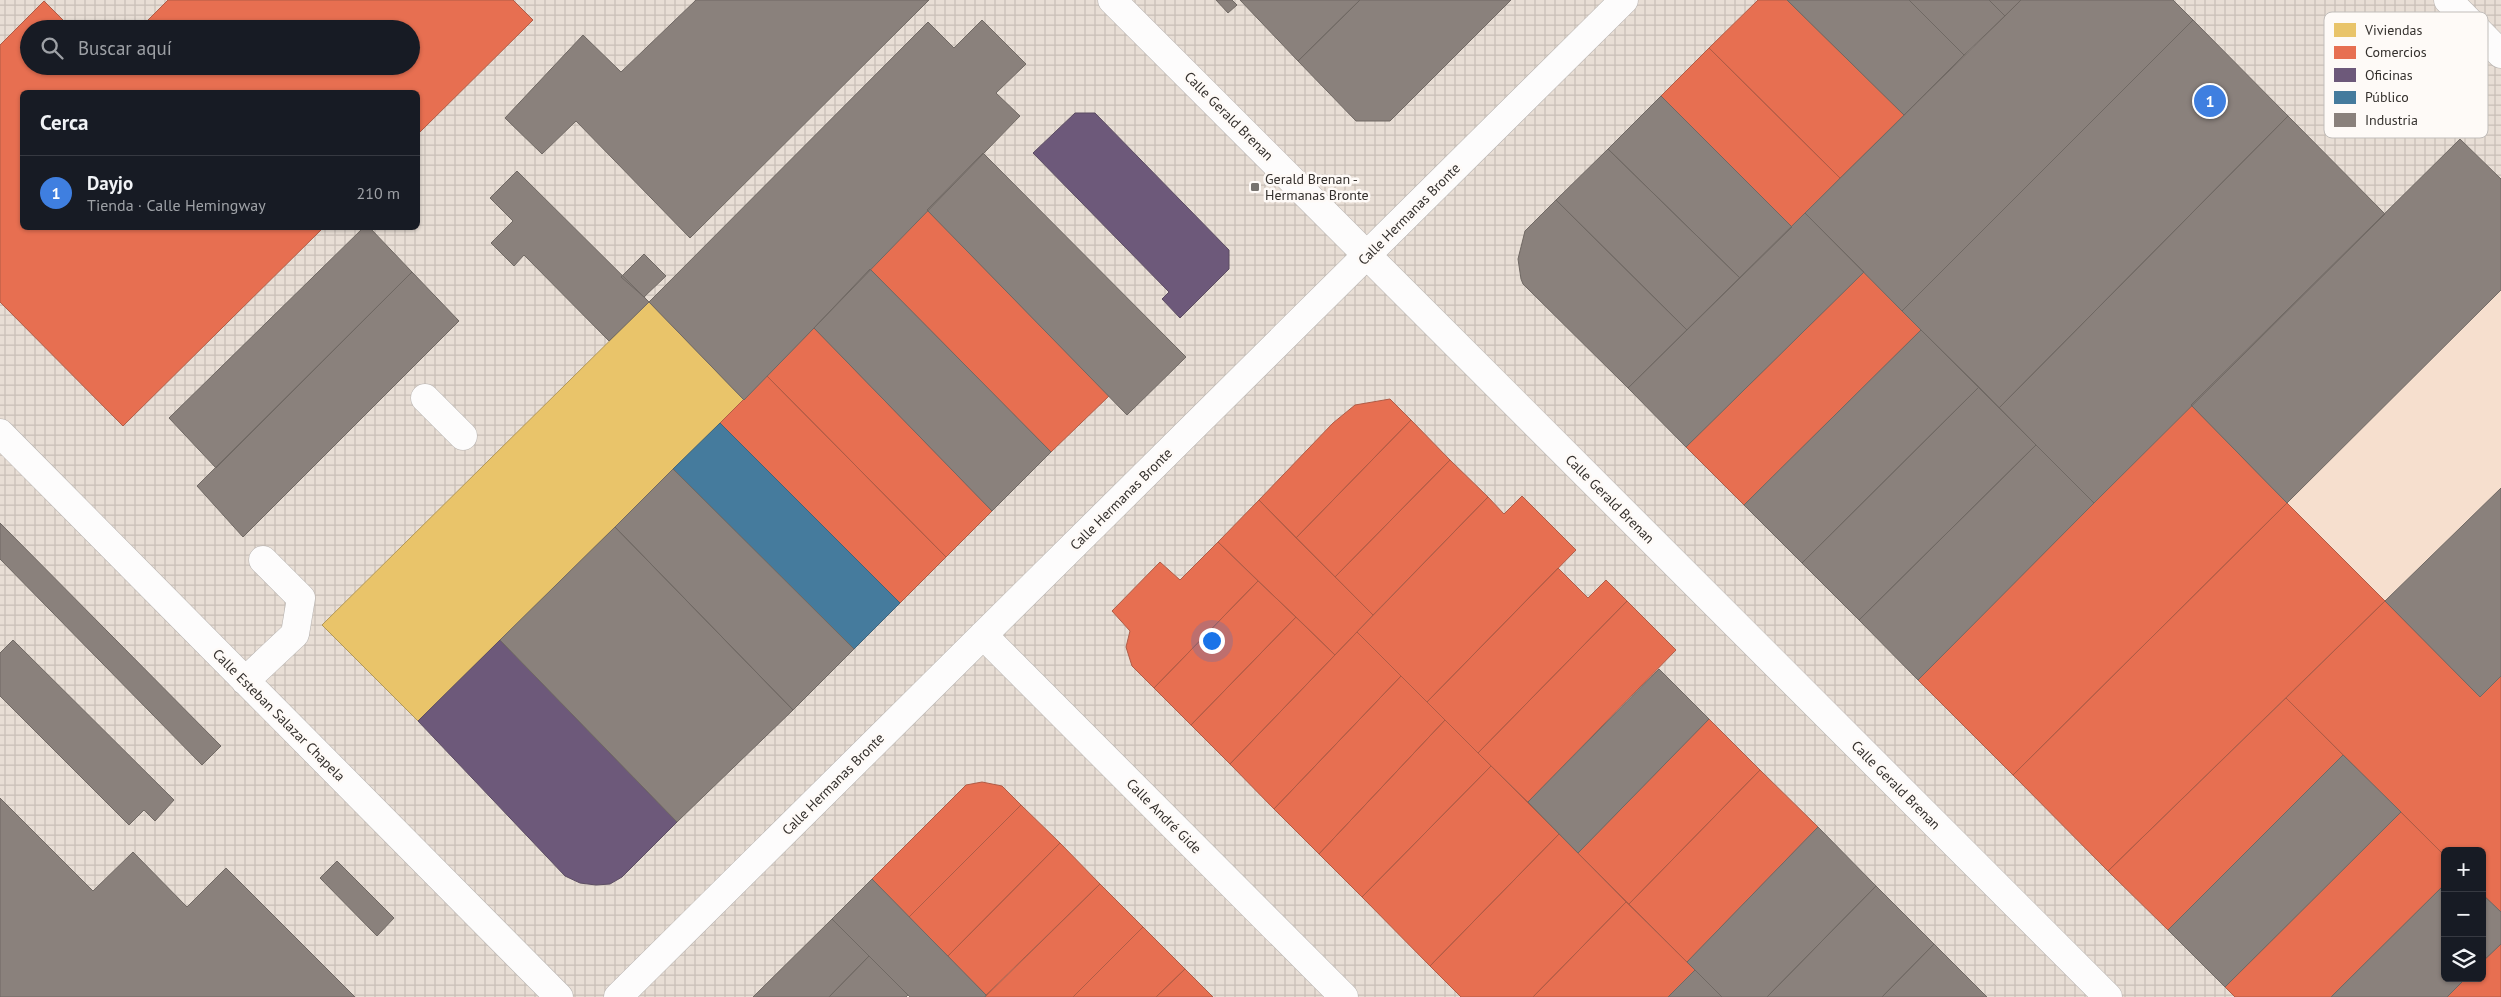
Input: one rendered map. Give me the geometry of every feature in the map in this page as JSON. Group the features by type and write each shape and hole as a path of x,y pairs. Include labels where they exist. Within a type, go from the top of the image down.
{"street":[{"name":"Calle Gerald Brenan","path":"1112,0 2108,997"},
{"name":"Calle Hermanas Bronte","path":"618,997 1624,0"},
{"path":"2448,0 2460,12"},
{"path":"2488,41 2501,54"},
{"path":"425,398 463,436"},
{"name":"Calle Esteban Salazar Chapela","path":"0,433 559,997"},
{"path":"245,681 295,634 301,598 263,560"},
{"name":"Calle André Gide","path":"984,635 1344,997"}],"shaded area":[{"path":"0,0 2501,0 2501,997 0,997"},
{"path":"2501,290 2501,488 2385,601 2287,503"}],"building: Viviendas":[{"path":"649,302 744,400 418,721 322,625"}],"building: Comercios":[{"path":"168,0 513,0 533,20 420,132 420,90 20,90 20,230 321,230 123,426 0,302 0,45 20,25 20,75 420,75 420,20 148,20"},
{"path":"1758,0 1787,0 1904,115 1840,178 1709,48"},
{"path":"44,1 63,20 25,20"},
{"path":"1709,48 1840,178 1792,227 1661,96"},
{"path":"927,210 1109,396 1051,452 870,269"},
{"path":"1864,272 1921,330 1744,505 1686,447"},
{"path":"814,328 992,511 946,557 767,376"},
{"path":"767,376 946,557 900,603 720,423"},
{"path":"1390,399 1411,420 1296,538 1259,500 1333,423 1355,405"},
{"path":"2191,405 2287,503 2013,775 1918,680"},
{"path":"1411,420 1450,460 1335,577 1296,538"},
{"path":"1450,460 1488,497 1373,615 1335,577"},
{"path":"1522,496 1576,550 1427,702 1357,632 1488,497 1504,514"},
{"path":"1259,500 1373,615 1335,655 1218,542"},
{"path":"2287,503 2385,601 2108,871 2013,775"},
{"path":"1218,542 1258,581 1154,688 1132,666 1126,647 1130,631 1112,611 1160,562 1180,580"},
{"path":"1558,568 1588,598 1606,580 1627,601 1478,753 1427,702"},
{"path":"1258,581 1296,617 1191,725 1154,688"},
{"path":"1627,601 1676,650 1528,802 1478,753"},
{"path":"2385,601 2480,697 2501,676 2501,912 2486,898 2486,847 2441,847 2441,852 2286,698"},
{"path":"1296,617 1335,655 1230,764 1191,725"},
{"path":"1357,632 1401,676 1274,809 1230,764"},
{"path":"1401,676 1445,720 1319,854 1274,809"},
{"path":"2286,698 2343,755 2168,930 2108,871"},
{"path":"1709,719 1760,770 1629,904 1578,853"},
{"path":"1445,720 1491,766 1362,897 1319,854"},
{"path":"1491,766 1559,834 1430,966 1362,897"},
{"path":"1760,770 1818,827 1687,962 1629,904"},
{"path":"982,782 1002,786 1021,805 909,917 872,879 966,785"},
{"path":"1021,805 1060,843 948,956 909,917"},
{"path":"2401,812 2441,852 2441,888 2331,997 2235,997 2225,987"},
{"path":"1559,834 1626,902 1533,997 1461,997 1430,966"},
{"path":"1060,843 1100,884 986,995 948,956"},
{"path":"1100,884 1143,927 1073,997 985,997"},
{"path":"1626,902 1695,970 1668,997 1533,997"},
{"path":"1143,927 1185,969 1156,997 1073,997"},
{"path":"2501,944 2501,997 2447,997 2462,982 2486,982 2486,958"},
{"path":"1185,969 1213,997 1156,997"}],"building: Oficinas":[{"path":"1075,113 1095,113 1229,250 1229,269 1180,318 1162,299 1169,292 1033,153"},
{"path":"500,640 677,822 622,877 610,884 580,883 565,876 418,721"}],"building: Público":[{"path":"720,423 900,603 854,649 673,469"}],"building: Industria":[{"path":"696,0 929,0 690,238 576,121 542,154 505,118 583,35 621,72"},
{"path":"1216,0 1232,0 1237,5 1228,13"},
{"path":"1240,0 1360,0 1298,61"},
{"path":"1360,0 1511,0 1390,121 1356,121 1298,61"},
{"path":"1787,0 1909,0 1964,55 1904,115"},
{"path":"1909,0 1989,0 2005,16 1964,55"},
{"path":"1989,0 2021,0 2005,16"},
{"path":"2021,0 2173,0 2193,20 1902,311 1805,213"},
{"path":"982,20 1026,64 996,93 1020,116 744,400 649,302 928,22 954,48"},
{"path":"2193,20 2288,116 1999,408 1902,311"},
{"path":"1661,96 1792,227 1740,278 1608,149"},
{"path":"2288,116 2385,214 2094,503 1999,408"},
{"path":"2460,139 2501,179 2501,290 2287,503 2191,405"},
{"path":"1608,149 1740,278 1687,330 1556,200"},
{"path":"983,153 1186,357 1127,415 927,210"},
{"path":"517,171 649,302 609,341 524,255 514,266 491,243 513,221 490,198"},
{"path":"1556,200 1687,330 1628,388 1523,284 1521,279 1518,259 1525,231"},
{"path":"1805,213 1864,272 1686,447 1628,388"},
{"path":"361,230 372,230 412,272 216,468 169,418"},
{"path":"644,254 666,276 644,297 621,277"},
{"path":"870,269 1051,452 992,511 814,328"},
{"path":"412,272 459,321 243,537 197,486"},
{"path":"1921,330 1979,387 1802,563 1744,505"},
{"path":"1979,387 2036,445 1859,620 1802,563"},
{"path":"2036,445 2094,503 1918,680 1859,620"},
{"path":"673,469 854,649 793,710 615,527"},
{"path":"2501,488 2501,676 2480,697 2385,601"},
{"path":"0,523 221,746 202,765 0,559"},
{"path":"615,527 793,710 677,822 500,640"},
{"path":"13,640 174,800 155,821 144,810 129,825 0,696 0,653"},
{"path":"1659,669 1709,719 1578,853 1528,802"},
{"path":"2343,755 2401,812 2225,987 2168,930"},
{"path":"0,798 93,891 133,852 187,907 226,868 355,997 0,997"},
{"path":"1818,827 1876,886 1767,997 1722,997 1687,962"},
{"path":"337,861 394,918 377,936 320,878"},
{"path":"872,879 986,995 985,997 910,997 832,919"},
{"path":"1876,886 1934,944 1882,997 1767,997"},
{"path":"2441,888 2441,982 2462,982 2447,997 2331,997"},
{"path":"2486,898 2501,912 2501,944 2486,958"},
{"path":"832,919 869,956 829,997 753,997"},
{"path":"1934,944 1987,997 1882,997"},
{"path":"869,956 908,995 906,997 829,997"},
{"path":"1695,970 1722,997 1668,997"}],"place":[{"name":"Dayjo","path":"2210,101"},
{"name":"Gerald Brenan - Hermanas Bronte","path":"1255,187"}]}
